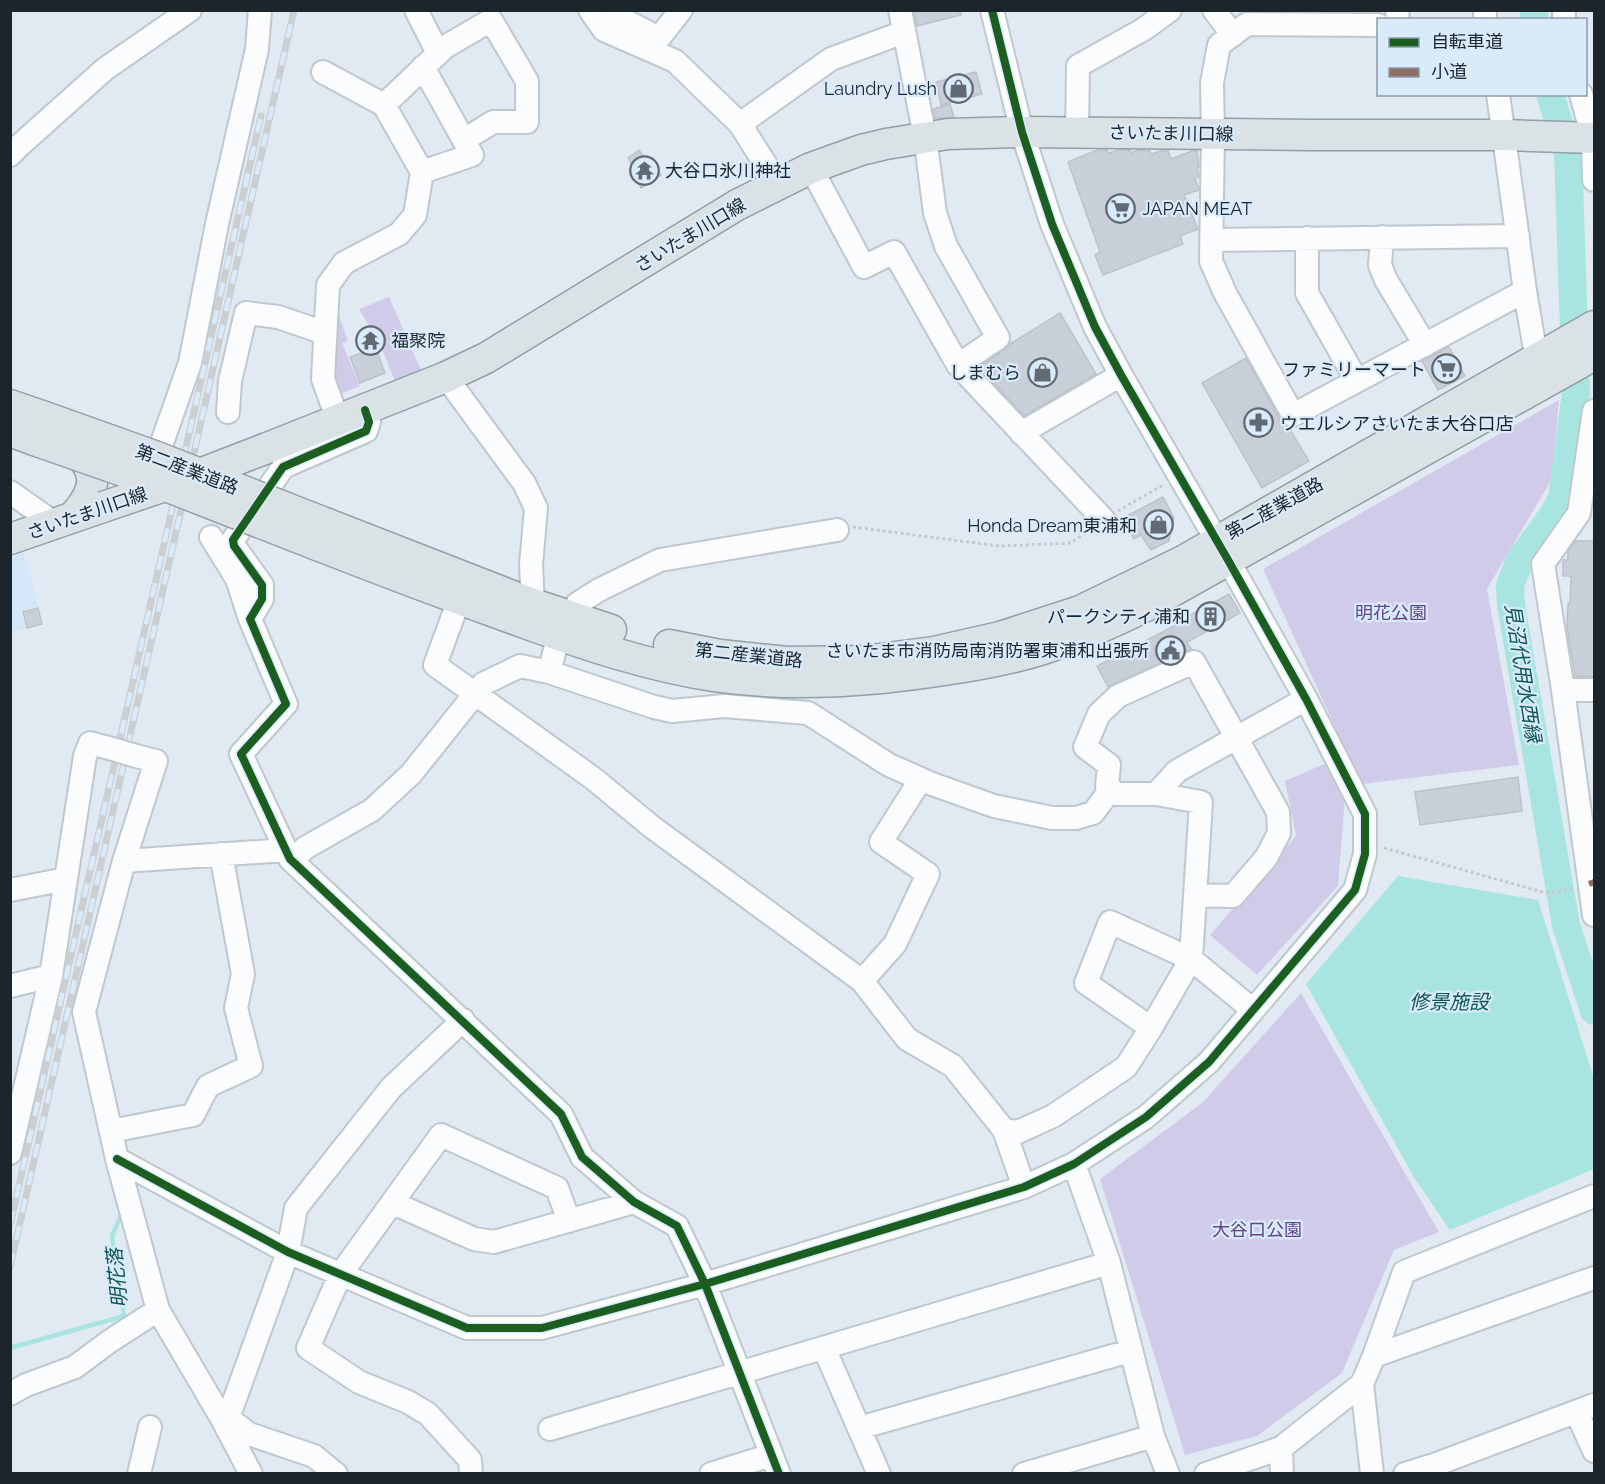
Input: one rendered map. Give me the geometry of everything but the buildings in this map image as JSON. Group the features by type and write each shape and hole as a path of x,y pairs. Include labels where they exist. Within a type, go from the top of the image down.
{"main road":[{"name":"さいたま川口線","path":"10,539 200,474 446,377 520,338 737,205 811,168 861,150 924,136 1022,132 1505,135 1590,138"},
{"name":"第二産業道路","path":"29,429 157,457 200,474 459,600 566,626 616,632 720,655 788,662 864,661 934,652 1000,637 1080,611 1183,561 1223,550 1575,350"},
{"name":"第二産業道路","path":"10,405 29,429 81,456 166,486 533,604 566,626"},
{"path":"64,520 88,498 91,488 93,476 91,468 81,456"}],"street":[{"path":"10,155 105,69 190,10"},
{"path":"157,457 190,363 217,224 257,49 260,10"},
{"path":"416,10 431,60 472,155 422,172"},
{"path":"590,10 604,30 675,61 740,124 778,184"},
{"path":"616,10 622,19 659,38 681,10"},
{"path":"120,1170 288,1252 468,1328 542,1328 705,1284 1024,1188 1074,1164 1146,1117 1209,1062 1355,890 1365,854 1365,814 1306,699 1095,327 1053,224 1022,132 992,10"},
{"path":"1077,132 1078,66 1144,28 1170,10"},
{"path":"1214,10 1233,35"},
{"path":"384,105 445,47 491,20 527,81 527,122 494,122 464,140"},
{"path":"740,124 831,59 902,21 924,136 934,213 946,246 998,338 958,365"},
{"path":"1377,26 1247,24 1219,45 1212,83 1214,134 1211,261 1225,293 1293,415 1525,291"},
{"path":"250,619 262,599 262,585 234,546 233,540 283,467 366,431 369,422 351,415 323,379 328,285 344,263 399,234 416,215 422,172 384,105 323,72"},
{"path":"1498,96 1534,344 1575,350"},
{"path":"1581,96 1590,138 1594,180"},
{"path":"811,168 864,267 894,252 958,365 1104,520"},
{"path":"1212,240 1518,236"},
{"path":"1382,237 1380,265 1386,280 1425,345"},
{"path":"1307,238 1307,293 1357,381"},
{"path":"228,412 230,381 246,313 278,317 325,333"},
{"path":"1021,433 1121,375"},
{"path":"446,377 524,483 536,508 531,565 533,604"},
{"path":"1590,889 1543,564 1579,513 1594,411"},
{"path":"10,492 64,520"},
{"path":"549,672 577,604 599,590 660,560 837,530"},
{"path":"211,537 237,579 250,619 286,704 241,754 289,855 561,1114 582,1157 634,1202 677,1226 705,1284 775,1464 711,1473"},
{"path":"459,600 435,666 594,779 652,827 862,981 907,1039 953,1066 1004,1130 1024,1188"},
{"path":"1004,1130 1018,1132 1053,1116 1126,1067 1191,959 1195,895 1201,802 1156,794 1116,794 1107,786 1109,765 1084,747 1099,714 1118,696 1194,662 1278,812 1279,833 1266,858 1233,896 1195,895"},
{"path":"124,861 221,854 289,855 305,848 372,810 404,782 483,684 520,666 549,672 672,711 724,706 808,712 889,765 993,806 1052,818 1076,818 1093,813 1111,789"},
{"path":"1563,690 1594,690"},
{"path":"1156,794 1177,771 1306,699"},
{"path":"10,1153 51,976 85,756 90,743 156,761 124,861 84,1012 120,1170 158,1311 225,1417 251,1473"},
{"path":"862,981 895,944 928,874 881,842 921,779"},
{"path":"111,1131 193,1115 208,1086 251,1066 236,1008 243,974 221,854"},
{"path":"10,890 66,879"},
{"path":"1150,1028 1086,983 1110,922 1191,959 1253,1010"},
{"path":"10,986 51,976"},
{"path":"225,1417 288,1252 296,1208 391,1088 463,1020"},
{"path":"471,1473 470,1460 428,1414 408,1402 359,1382 308,1348 340,1275 441,1136 557,1188 569,1221"},
{"path":"1074,1164 1109,1263 1153,1436 1168,1473"},
{"path":"1206,1473 1281,1448 1362,1384 1404,1272 1594,1196"},
{"path":"393,1203 474,1239 494,1242 634,1202"},
{"path":"550,1429 1109,1263"},
{"path":"1374,1356 1594,1278"},
{"path":"10,1394 26,1385 75,1367 158,1311"},
{"path":"824,1348 879,1473"},
{"path":"859,1428 1130,1351"},
{"path":"1362,1384 1371,1473"},
{"path":"1405,1473 1435,1469 1586,1409 1594,1451"},
{"path":"225,1417 249,1434 314,1456 336,1473"},
{"path":"139,1473 150,1427"},
{"path":"1024,1473 1153,1436"},
{"path":"1281,1448 1282,1473"}],"path":[{"path":"837,530 853,527 999,546 1071,543 1104,520 1179,476"},
{"path":"1365,843 1546,893 1590,889"}],"shaded area":[{"path":"23,549 38,606 20,611 25,629 11,633 10,553"}],"green space":[{"path":"389,297 424,377 397,386 380,344 359,309"},
{"path":"339,316 348,341 342,343 360,386 340,394 330,363 334,318"},
{"name":"明花公園","path":"1559,400 1552,479 1487,589 1519,765 1361,784 1263,569"},
{"path":"1324,764 1345,797 1338,886 1257,975 1210,935 1296,836 1285,781"},
{"name":"大谷口公園","path":"1301,993 1439,1232 1394,1250 1342,1373 1257,1436 1185,1455 1100,1179 1203,1102"}],"water":[{"name":"修景施設","path":"1398,876 1538,900 1594,1079 1594,1169 1450,1230 1415,1179 1306,984"}],"waterway":[{"name":"見沼代用水西縁","path":"1534,10 1534,18"},
{"name":"見沼代用水西縁","path":"1551,96 1568,153 1576,392 1562,498 1552,516 1520,560 1510,585 1511,605 1566,925 1594,1011"},
{"name":"明花落","path":"10,1348 124,1316 112,1236 122,1212"}],"railway":[{"path":"10,1267 294,10"},
{"path":"10,1225 261,116"}],"marked path":[{"path":"1589,884 1594,882"}],"cycle path":[{"path":"117,1159 288,1252 467,1328 542,1328 705,1284 1024,1187 1074,1164 1146,1117 1209,1062 1355,890 1365,854 1365,814 1306,699 1095,327 1052,224 1022,132 992,10"},
{"path":"365,410 369,422 366,431 283,467 233,540 234,546 262,585 262,599 250,619 286,704 241,754 290,859 561,1114 582,1157 634,1202 677,1226 705,1284 779,1474"}],"place":[{"name":"Laundry Lush","path":"958,88"},
{"name":"大谷口氷川神社","path":"644,170"},
{"name":"JAPAN MEAT","path":"1121,208"},
{"name":"福聚院","path":"370,340"},
{"name":"ファミリーマート","path":"1447,369"},
{"name":"しまむら","path":"1042,372"},
{"name":"ウエルシアさいたま大谷口店","path":"1259,423"},
{"name":"Honda Dream東浦和","path":"1158,525"},
{"name":"パークシティ浦和","path":"1211,616"},
{"name":"さいたま市消防局南消防署東浦和出張所","path":"1170,650"}]}
